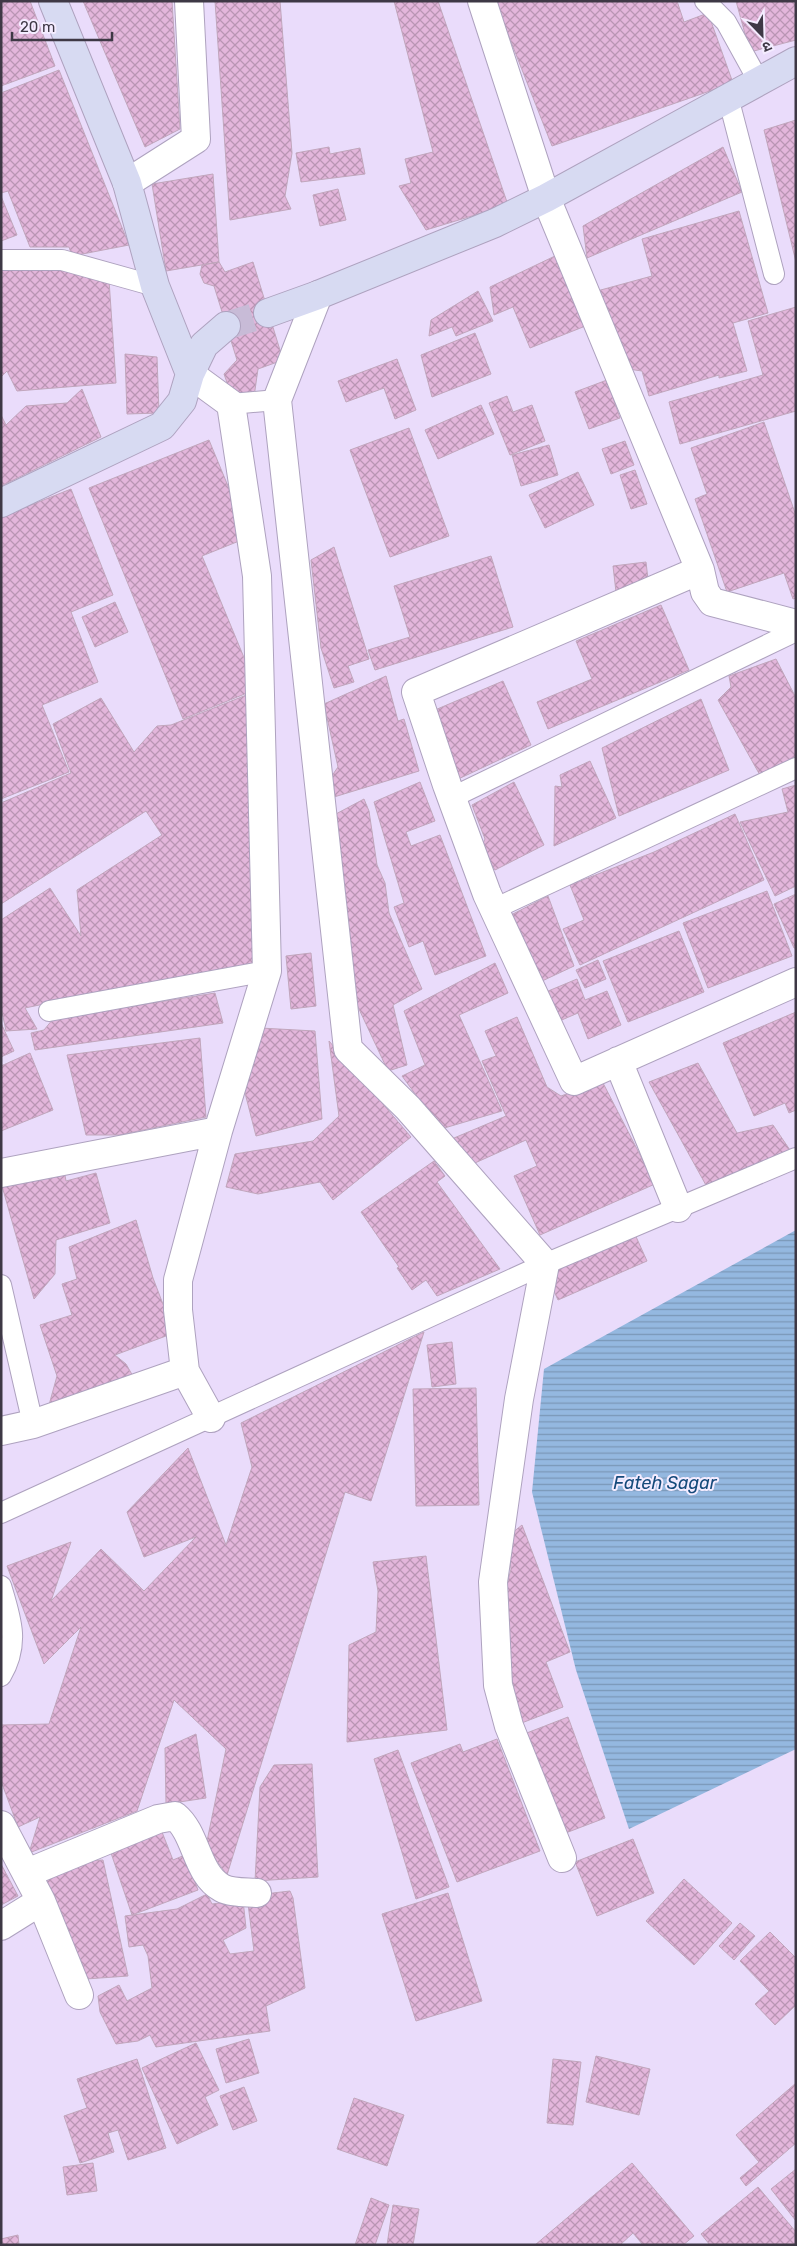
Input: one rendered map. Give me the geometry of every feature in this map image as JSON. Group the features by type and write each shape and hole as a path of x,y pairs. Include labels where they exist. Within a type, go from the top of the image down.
{"street":[{"path":"54,1 127,183 155,286 190,374 231,404 257,576 267,971 218,1131 178,1280 178,1310 185,1371 211,1418"},
{"path":"127,183 196,139 189,1"},
{"path":"482,1 546,198 700,570 704,592 712,602 796,624"},
{"path":"268,313 318,295 495,223 546,198 758,80 796,61"},
{"path":"318,295 277,400 348,1049 408,1108 545,1264 519,1399 493,1582 498,1685 509,1726 562,1858"},
{"path":"1,503 162,426 182,401 190,374 204,345 226,326"},
{"path":"700,570 416,692 451,798 494,909 574,1081 796,982"},
{"path":"618,1061 678,1208"},
{"path":"1,1172 218,1131"},
{"path":"1,1431 33,1424 185,1371"},
{"path":"27,1873 158,1819 175,1816 182,1823 208,1875 216,1883 224,1889 257,1893"},
{"path":"1,1825 41,1901 79,1994"},
{"path":"1,1926 41,1901"}],"lane":[{"path":"705,1 726,22 758,80"},
{"path":"728,97 774,274"},
{"path":"1,260 62,260 155,286"},
{"path":"231,404 277,400"},
{"path":"451,798 796,631"},
{"path":"494,909 796,768"},
{"path":"49,1011 267,971"},
{"path":"1,1513 545,1264 796,1158"},
{"path":"1,1285 33,1424"},
{"path":"1,1586 13,1628 8,1665 1,1676"}],"water":[{"name":"Fateh Sagar","path":"796,1230 796,1749 629,1829 576,1670 532,1492 544,1369"}],"building":[{"path":"1,1 30,1 55,66 1,86"},
{"path":"83,1 172,1 180,129 145,147"},
{"path":"215,1 280,1 292,153 285,196 291,209 230,220"},
{"path":"394,1 438,1 508,205 426,230 399,186 411,183 405,159 433,152"},
{"path":"495,1 677,1 684,22 708,13 733,83 552,146"},
{"path":"736,1 796,1 796,40 750,52"},
{"path":"59,70 129,245 72,256 69,247 30,247 8,191 1,193 1,93"},
{"path":"796,120 796,262 764,130"},
{"path":"329,147 330,154 360,148 365,174 301,182 296,153"},
{"path":"723,147 742,192 587,258 583,226"},
{"path":"213,174 219,262 166,271 152,184"},
{"path":"338,189 346,220 320,226 313,195"},
{"path":"1,196 17,235 1,241"},
{"path":"739,211 768,313 733,323 747,371 719,378 719,375 649,396 642,371 628,369 597,291 652,276 642,239"},
{"path":"555,256 588,325 530,348 513,307 494,315 490,287"},
{"path":"219,262 225,272 253,262 283,360 258,369 254,397 242,396 230,391 224,374 237,360 214,286 204,283 200,274 202,265"},
{"path":"1,268 61,270 109,280 116,383 17,391 7,371 1,377"},
{"path":"478,291 493,321 456,336 452,327 429,336 431,320"},
{"path":"796,307 796,411 680,444 669,402 763,375 748,321"},
{"path":"475,333 491,374 432,397 421,355"},
{"path":"125,354 157,357 159,413 127,414"},
{"path":"397,359 416,410 395,419 384,388 346,402 338,381"},
{"path":"607,380 620,418 589,429 575,392"},
{"path":"82,389 101,437 1,486 1,415 6,425 26,406 67,403"},
{"path":"507,396 513,412 532,405 545,441 510,455 489,403"},
{"path":"481,405 494,434 438,459 425,430"},
{"path":"764,422 796,516 796,598 793,599 784,573 727,592 695,499 707,494 691,448"},
{"path":"409,428 449,536 390,557 350,450"},
{"path":"209,440 249,537 202,556 257,689 183,719 89,488"},
{"path":"625,441 634,465 611,474 602,449"},
{"path":"549,445 558,475 521,486 512,455"},
{"path":"635,470 647,504 631,509 620,475"},
{"path":"578,472 594,505 545,528 529,495"},
{"path":"71,489 113,595 71,612 98,682 42,705 69,772 1,799 1,517"},
{"path":"334,547 369,659 348,666 354,682 334,688 321,648 311,560"},
{"path":"491,556 513,627 375,670 368,650 410,637 394,586"},
{"path":"646,562 649,588 616,592 613,566"},
{"path":"115,602 128,632 95,647 82,617"},
{"path":"661,605 689,670 548,729 537,702 592,679 576,641"},
{"path":"776,659 796,698 796,756 761,777 718,700 731,687 729,676"},
{"path":"386,676 398,721 404,719 419,771 334,797 331,777 338,767 324,704"},
{"path":"503,681 531,745 454,781 435,710"},
{"path":"249,694 258,968 115,989 25,1008 37,1029 6,1031 1,1007 1,920 50,888 81,936 77,890 162,835 146,811 1,904 1,803 71,773 53,724 101,698 134,752 157,726 171,725"},
{"path":"701,699 729,770 619,816 602,748"},
{"path":"590,761 616,818 554,846 555,786 562,787 560,775"},
{"path":"420,782 435,821 406,832 411,846 440,835 486,956 435,975 423,941 409,947 394,907 404,903 374,802"},
{"path":"514,782 544,845 495,870 481,848 485,839 472,805"},
{"path":"796,785 796,886 775,896 740,822 788,812 782,789"},
{"path":"364,799 369,811 377,865 385,883 389,913 422,989 393,1005 407,1065 388,1071 351,992 334,815"},
{"path":"735,814 764,880 580,965 563,929 584,920 570,885 654,852"},
{"path":"767,891 792,956 708,988 683,923"},
{"path":"796,894 796,948 794,948 774,904"},
{"path":"548,896 574,966 540,982 509,916"},
{"path":"679,931 704,992 628,1022 603,961"},
{"path":"311,953 316,1006 291,1009 286,956"},
{"path":"598,960 606,979 585,988 576,970"},
{"path":"495,963 508,993 459,1015 502,1111 441,1129 402,1076 425,1065 404,1011"},
{"path":"577,979 585,1000 607,991 621,1025 588,1039 578,1013 557,1022 541,994"},
{"path":"215,993 223,1023 35,1050 31,1033 44,1030 53,1019"},
{"path":"796,1012 796,1110 789,1113 785,1103 754,1116 723,1043"},
{"path":"517,1017 547,1087 561,1096 602,1081 655,1184 540,1235 514,1176 537,1166 526,1140 466,1167 454,1138 506,1116 482,1061 496,1056 485,1031"},
{"path":"1,1023 14,1051 1,1057"},
{"path":"260,1028 315,1031 322,1119 256,1136 244,1089"},
{"path":"200,1038 206,1117 119,1135 86,1135 67,1055"},
{"path":"329,1041 411,1137 333,1200 320,1182 258,1194 226,1187 235,1154 313,1141 339,1116"},
{"path":"30,1053 53,1110 1,1131 1,1066"},
{"path":"698,1063 737,1133 773,1125 792,1153 707,1187 649,1082"},
{"path":"434,1161 445,1176 437,1182 500,1269 437,1296 426,1280 412,1290 397,1268 399,1267 361,1212"},
{"path":"64,1170 66,1181 96,1173 110,1223 56,1240 55,1274 34,1299 2,1186"},
{"path":"136,1220 153,1278 174,1333 115,1355 126,1364 134,1378 49,1405 57,1376 40,1325 72,1315 62,1284 77,1279 69,1247"},
{"path":"633,1230 647,1261 558,1300 544,1269"},
{"path":"424,1332 371,1501 345,1492 227,1875 206,1846 226,1749 174,1700 137,1811 29,1853 40,1817 18,1827 1,1781 1,1725 49,1724 81,1627 44,1664 7,1566 71,1542 51,1601 101,1549 144,1591 196,1537 144,1557 127,1512 188,1448 226,1545 252,1467 241,1423"},
{"path":"452,1342 456,1384 432,1387 427,1345"},
{"path":"476,1388 479,1505 416,1506 413,1389"},
{"path":"522,1525 570,1652 546,1662 563,1707 519,1724 501,1607 511,1569 507,1537"},
{"path":"426,1556 447,1730 347,1742 349,1645 376,1632 378,1591 373,1562"},
{"path":"568,1717 605,1818 563,1834 519,1736"},
{"path":"196,1734 206,1798 166,1804 165,1748"},
{"path":"497,1739 540,1851 457,1882 411,1763 460,1744 463,1752"},
{"path":"398,1750 449,1887 416,1899 374,1759"},
{"path":"312,1764 318,1877 255,1881 260,1787 274,1765"},
{"path":"160,1827 173,1860 185,1855 198,1890 132,1915 109,1847"},
{"path":"633,1839 654,1893 597,1916 575,1862"},
{"path":"103,1860 128,1976 86,1979 41,1874 80,1861"},
{"path":"1,1864 18,1896 1,1905"},
{"path":"684,1879 732,1923 694,1965 646,1921"},
{"path":"290,1891 293,1898 305,1988 266,2006 270,2031 156,2047 150,2035 138,2041 116,2044 100,2012 98,1996 119,1985 127,2001 152,1988 148,1956 143,1945 129,1947 125,1916 177,1909 207,1894 212,1904 243,1900 246,1928 223,1940 230,1954 254,1951 247,1896"},
{"path":"448,1893 482,2001 416,2021 382,1914"},
{"path":"740,1923 755,1936 734,1960 719,1946"},
{"path":"770,1932 796,1958 796,2005 775,2025 755,2004 769,1991 740,1961"},
{"path":"249,2039 259,2073 226,2083 216,2049"},
{"path":"196,2043 219,2090 205,2097 218,2125 177,2144 142,2068"},
{"path":"596,2056 650,2069 639,2115 586,2102"},
{"path":"137,2059 166,2148 128,2160 118,2130 108,2133 114,2152 80,2163 64,2116 87,2108 77,2079"},
{"path":"553,2059 581,2062 573,2125 547,2123"},
{"path":"796,2083 796,2143 746,2186 740,2178 759,2162 736,2135"},
{"path":"244,2087 257,2121 233,2130 220,2096"},
{"path":"354,2098 404,2115 387,2166 337,2149"},
{"path":"93,2163 97,2191 67,2195 63,2167"},
{"path":"632,2163 694,2236 683,2245 643,2245 633,2233 620,2245 535,2245"},
{"path":"796,2169 796,2221 771,2189"},
{"path":"758,2187 796,2232 796,2245 710,2245 701,2234"},
{"path":"371,2198 389,2205 375,2245 355,2245"},
{"path":"393,2205 419,2209 413,2245 387,2245"},
{"path":"18,2235 19,2245 1,2245 1,2239"}],"tunnel":[{"path":"226,326 268,313"}]}
